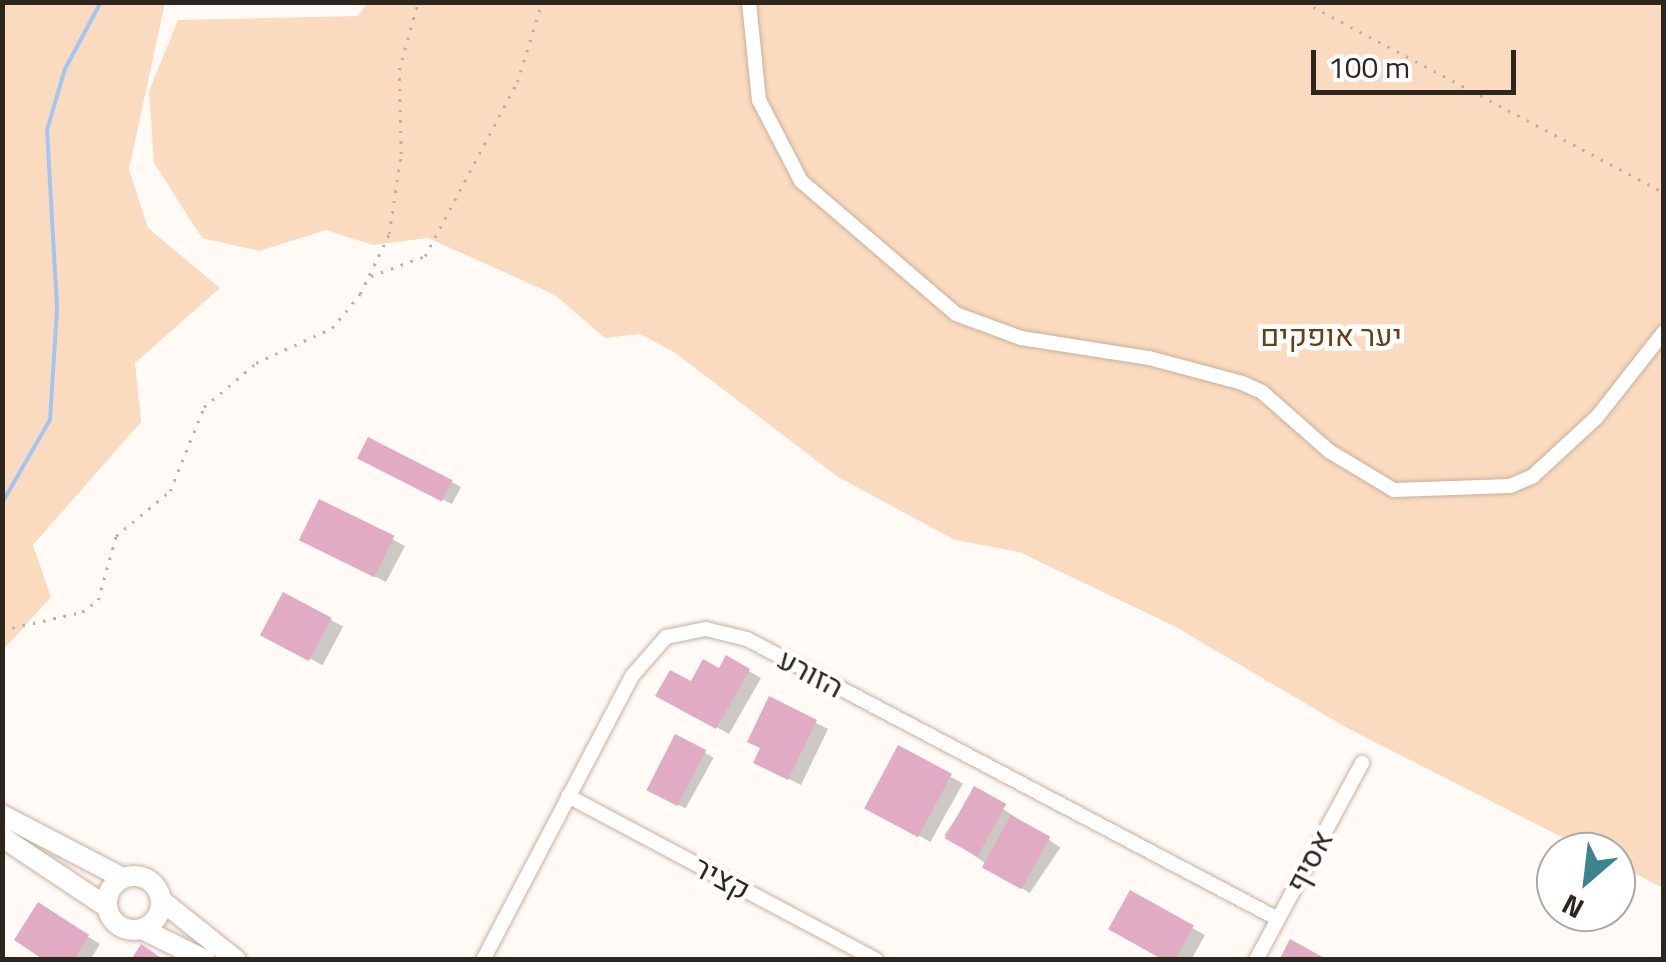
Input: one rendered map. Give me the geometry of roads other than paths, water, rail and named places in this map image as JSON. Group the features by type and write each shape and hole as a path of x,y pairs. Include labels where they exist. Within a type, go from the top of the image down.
{"main road":[{"path":"2,815 122,878 148,879 162,901 236,960"},
{"path":"2,837 108,907 116,922 142,929 206,960"},
{"path":"108,907 110,890 122,878"},
{"path":"142,929 157,918 162,901"}],"street":[{"path":"750,2 760,100 801,180 956,314 1021,338 1148,358 1242,383 1262,392 1329,450 1394,490 1510,486 1533,476 1597,417 1664,332"},
{"name":"הזורע","path":"483,960 568,796 653,646 684,632 724,632 1278,919"},
{"name":"אסיף","path":"1256,960 1362,763"},
{"name":"קציר","path":"568,796 876,960"}],"waterway":[{"path":"2,503 50,420 57,308 47,130 65,69 101,2"}],"park label":[{"name":"יער אופקים","path":"1331,335"}]}
